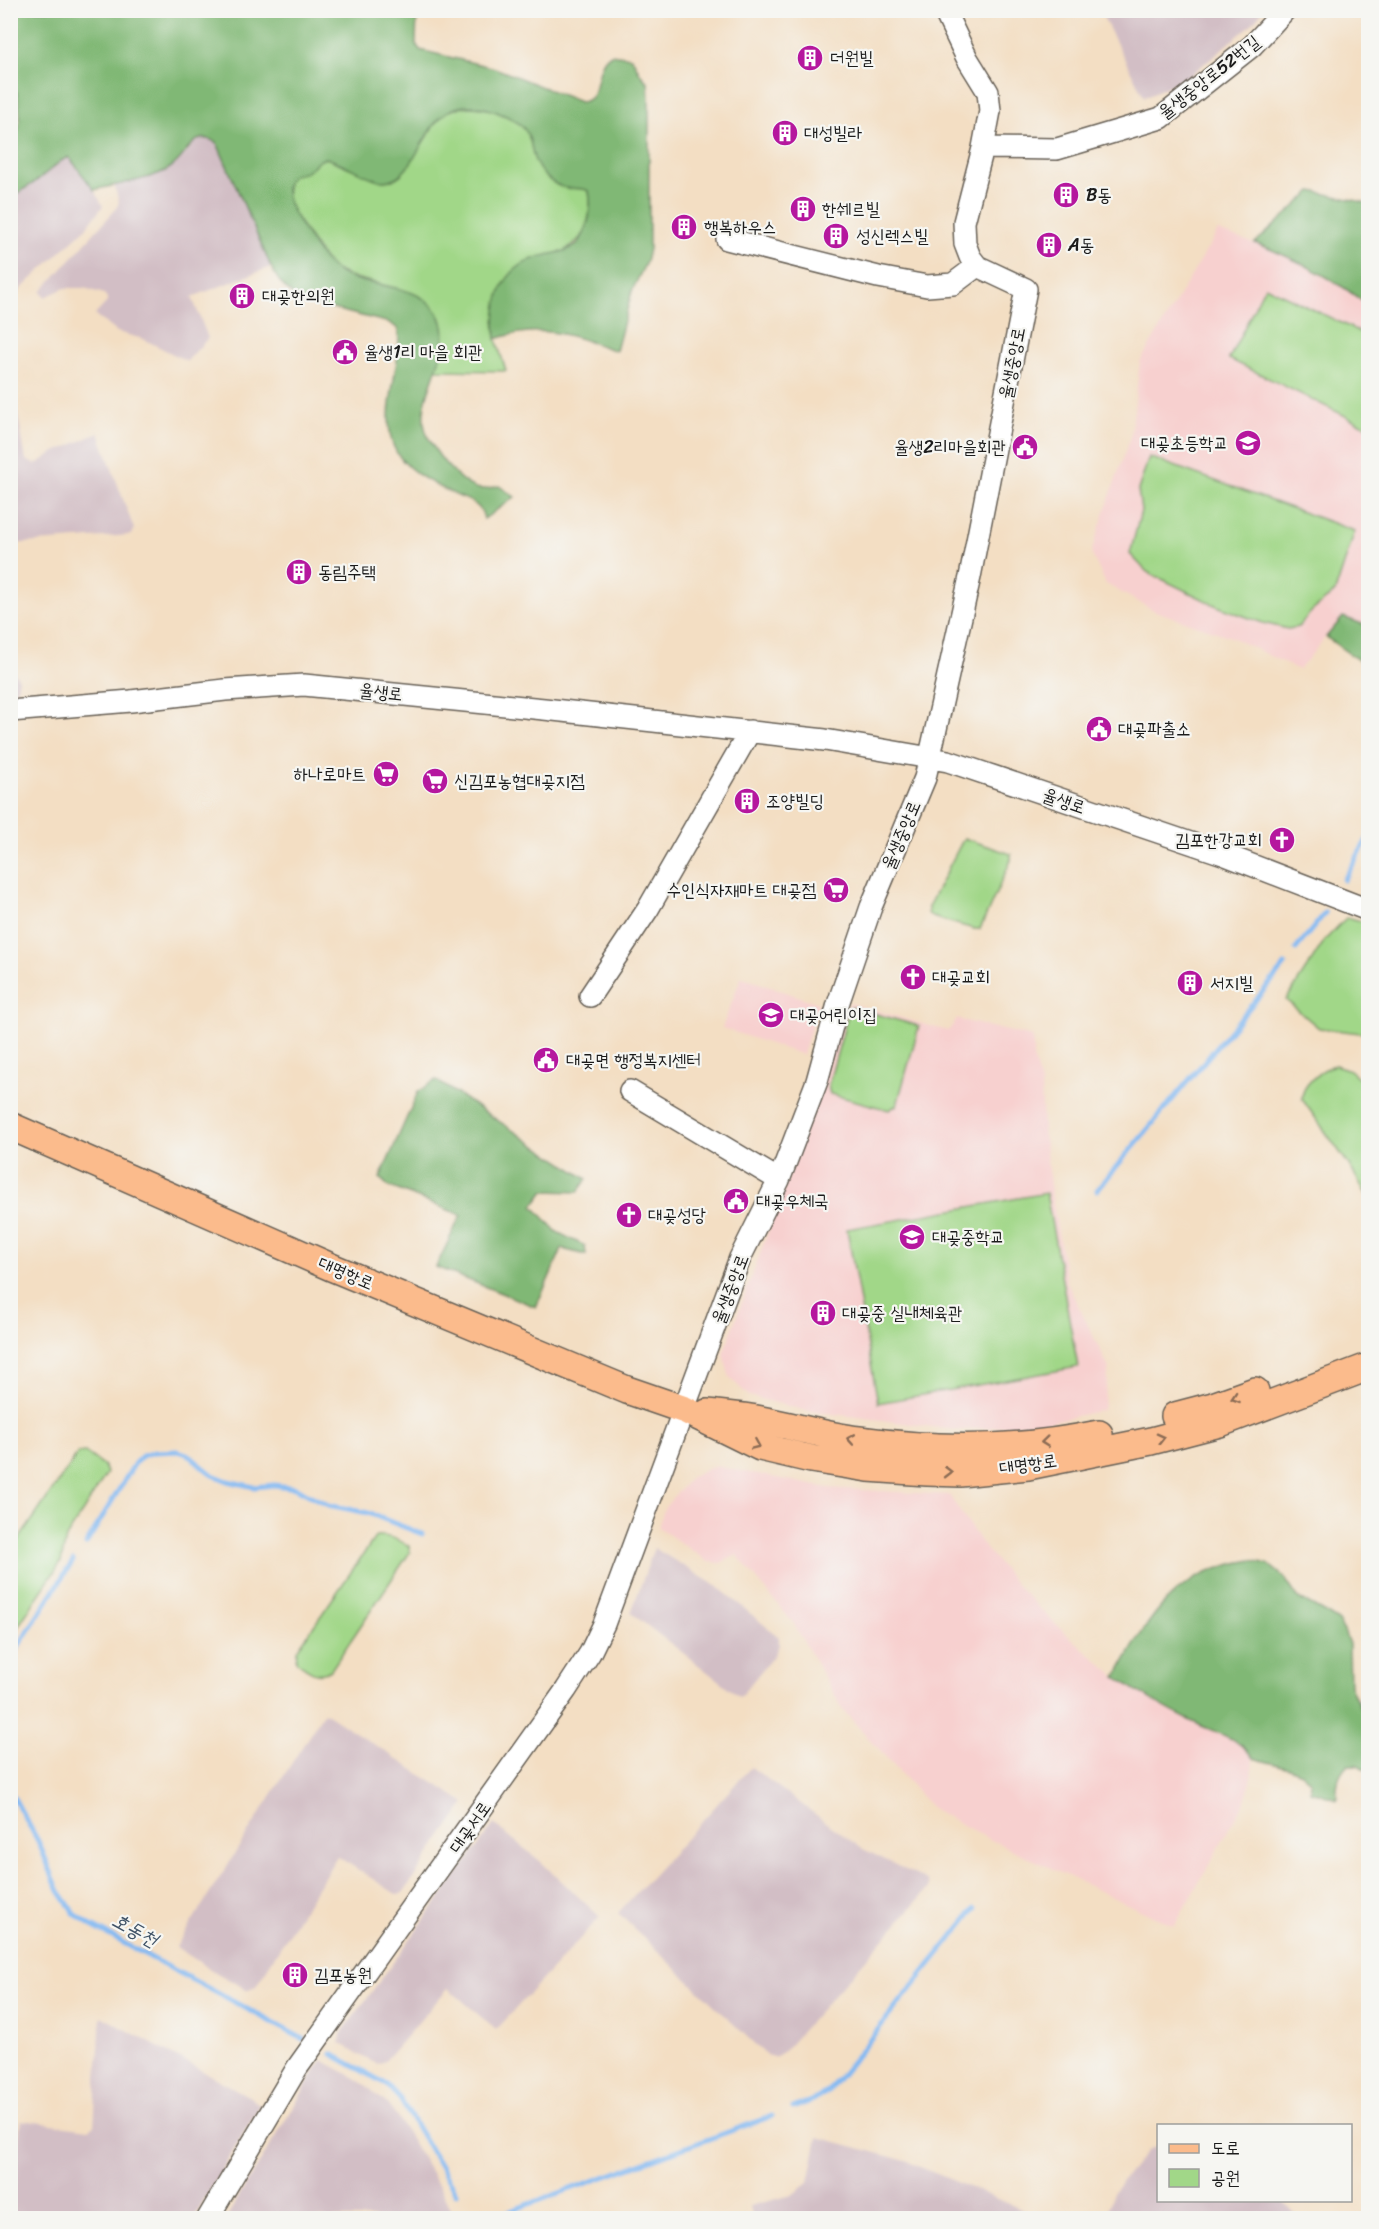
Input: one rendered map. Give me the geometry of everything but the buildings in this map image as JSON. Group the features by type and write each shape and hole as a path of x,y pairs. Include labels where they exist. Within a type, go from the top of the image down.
{"main road":[{"name":"대명항로","path":"10,1126 331,1267 627,1389 685,1410 760,1447 801,1457 868,1468 960,1473 1028,1466 1151,1441 1209,1426 1368,1367"},
{"name":"대명항로","path":"685,1410 760,1419 828,1435 882,1443 950,1447 1024,1444 1073,1439 1114,1431 1213,1406 1368,1349"}],"street":[{"path":"727,239 878,277 927,286 953,284 977,266 970,257 965,244 964,222 990,111 988,92 967,58 944,10"},
{"name":"율생중앙로52번길","path":"983,148 1057,149 1161,118 1252,46 1285,10"},
{"name":"율생중앙로","path":"685,1410 740,1258 779,1180 817,1081 838,1004 870,907 925,778 970,578 1026,289 977,266"},
{"name":"율생로","path":"10,711 131,701 225,690 304,685 825,740 929,757 966,767 1223,854 1368,910"},
{"path":"590,996 648,909 750,731"},
{"path":"630,1091 779,1180"},
{"name":"대곶서로","path":"208,2218 297,2068 490,1799 590,1653 615,1598 685,1410"}],"shaded area":[{"path":"1100,11 1263,11 1251,25 1188,77 1144,97"},
{"path":"208,138 217,143 271,267 192,297 208,338 187,361 143,339 117,332 95,315 107,302 104,294 84,288 65,288 45,297 41,292 116,209 119,202 114,185 154,175 176,164 195,142"},
{"path":"69,157 103,206 86,228 21,289 11,304 11,197"},
{"name":"대곶초등학교","path":"1218,231 1279,252 1355,294 1368,306 1368,626 1342,617 1299,670 1231,637 1155,611 1106,584 1091,553 1131,434 1140,362"},
{"path":"11,376 26,460 35,464 53,453 99,433 134,529 131,535 11,544"},
{"path":"11,667 19,679 17,688 11,693"},
{"name":"대곶어린이집","path":"741,977 818,1003 803,1055 722,1028"},
{"name":"대곶중학교","path":"849,1003 948,1031 957,1019 1033,1037 1033,1058 1041,1083 1043,1128 1051,1192 1067,1283 1109,1368 1103,1410 1040,1424 957,1430 803,1410 749,1396 730,1378 723,1354"},
{"path":"715,1466 828,1488 949,1495 982,1544 1021,1590 1054,1623 1116,1677 1137,1692 1194,1723 1236,1741 1247,1750 1253,1758 1251,1781 1244,1803 1174,1926 987,1838 933,1809 843,1710 794,1624 737,1555 721,1563 708,1562 658,1527 665,1507 691,1477"},
{"path":"654,1548 718,1587 779,1637 779,1645 774,1655 740,1697 631,1613"},
{"path":"1368,1691 1368,1719 1356,1699"},
{"path":"324,1712 465,1803 403,1893 396,1894 337,1856 256,1986 248,1990 176,1947"},
{"path":"751,1767 861,1848 928,1881 929,1888 783,2052 775,2057 766,2055 618,1913"},
{"path":"494,1824 540,1861 600,1917 496,2030 448,1988 385,2061 377,2064 340,2043 341,2034"},
{"path":"101,2016 250,2097 260,2105 194,2218 11,2218 11,2195 21,2120 89,2129 94,2126"},
{"path":"322,2060 352,2076 387,2104 439,2186 453,2215 452,2218 226,2218"},
{"path":"818,2137 906,2161 1026,2211 1057,2218 753,2218 750,2206 792,2195 809,2182"},
{"path":"1157,2146 1157,2202 1283,2202 1299,2218 1106,2218 1113,2192 1148,2150"}],"green space":[{"path":"11,10 417,11 416,44 420,50 495,68 580,102 592,96 605,59 611,54 631,57 648,82 649,249 646,262 632,291 616,351 557,333 528,332 496,339 498,298 508,277 528,261 574,247 587,226 590,205 589,191 561,186 544,175 534,159 524,129 506,116 477,107 456,108 441,117 411,163 400,175 385,181 326,158 304,173 296,174 287,183 286,194 292,209 315,248 335,270 361,281 417,295 428,302 438,313 443,327 444,341 426,400 424,414 428,438 445,463 466,483 481,489 499,486 515,497 484,519 474,503 420,476 397,454 393,445 389,417 398,357 398,329 390,323 309,303 286,289 271,267 217,143 209,139 196,141 176,163 162,172 144,179 94,190 69,157 11,197 11,149 19,127 20,114 17,93 11,80"},
{"path":"461,107 489,109 516,120 528,133 534,155 554,183 562,187 589,191 590,208 584,232 494,319 496,339 506,371 436,370 443,342 403,290 351,277 334,269 323,258 294,214 287,199 287,185 290,177 307,171 318,161 326,158 382,181 393,180 402,174 437,121 447,112"},
{"path":"1312,191 1368,203 1368,306 1343,287 1314,270 1255,243"},
{"path":"1265,286 1368,336 1368,427 1229,359"},
{"path":"1149,457 1355,531 1335,592 1311,612 1298,627 1288,629 1263,623 1217,606 1147,572 1130,554 1141,511 1138,490"},
{"path":"1343,617 1368,626 1368,667 1326,637"},
{"path":"964,838 1011,854 1011,860 980,929 932,917 928,913 928,907"},
{"path":"1347,917 1368,923 1368,1034 1319,1028 1286,1000 1325,940"},
{"path":"850,1007 919,1026 897,1105 889,1110 830,1094 828,1086"},
{"path":"1335,1065 1350,1070 1368,1086 1368,1197 1349,1165 1302,1099 1309,1083"},
{"path":"436,1080 587,1179 578,1192 544,1191 533,1206 557,1232 585,1246 586,1255 562,1249 536,1307 436,1267 461,1215 388,1186 380,1178 418,1092"},
{"path":"1046,1193 1078,1367 878,1403 847,1229"},
{"path":"85,1452 104,1466 107,1473 66,1538 61,1562 11,1637 11,1551 78,1453"},
{"path":"376,1536 389,1537 402,1542 409,1546 410,1552 331,1670 321,1674 313,1672 296,1661 297,1650"},
{"path":"1252,1560 1268,1564 1284,1577 1298,1598 1338,1621 1349,1644 1350,1685 1360,1708 1368,1719 1368,1771 1358,1765 1348,1765 1338,1781 1337,1799 1310,1791 1311,1782 1301,1773 1253,1758 1234,1740 1173,1712 1116,1677 1141,1634 1168,1599 1203,1574"}],"waterway":[{"path":"1344,880 1368,838"},
{"path":"1296,949 1325,913"},
{"path":"1097,1190 1285,965"},
{"path":"86,1544 135,1463 142,1456 154,1452 178,1451 187,1454 213,1475 228,1481 254,1487 274,1485 296,1488 328,1505 368,1513 422,1534"},
{"path":"10,1659 73,1561"},
{"name":"호동천","path":"10,1791 38,1841 59,1891 75,1914 90,1925 303,2039"},
{"path":"793,2108 818,2098 830,2089 975,1909"},
{"name":"호동천","path":"332,2054 386,2084 400,2099 456,2193"},
{"path":"491,2218 772,2116"}],"place":[{"name":"더원빌","path":"810,58"},
{"name":"대성빌라","path":"785,133"},
{"name":"B동","path":"1066,195"},
{"name":"한쉐르빌","path":"803,209"},
{"name":"행복하우스","path":"684,227"},
{"name":"성신렉스빌","path":"836,236"},
{"name":"A동","path":"1049,245"},
{"name":"대곶한의원","path":"242,296"},
{"name":"율생1리 마을 회관","path":"345,352"},
{"name":"대곶초등학교","path":"1248,443"},
{"name":"율생2리마을회관","path":"1025,447"},
{"name":"동림주택","path":"299,572"},
{"name":"대곶파출소","path":"1099,729"},
{"name":"하나로마트","path":"386,774"},
{"name":"신김포농협대곶지점","path":"435,781"},
{"name":"조양빌딩","path":"747,801"},
{"name":"김포한강교회","path":"1282,840"},
{"name":"수인식자재마트 대곶점","path":"836,890"},
{"name":"대곶교회","path":"913,977"},
{"name":"서지빌","path":"1190,983"},
{"name":"대곶어린이집","path":"771,1015"},
{"name":"대곶면 행정복지센터","path":"546,1060"},
{"name":"대곶우체국","path":"736,1201"},
{"name":"대곶성당","path":"629,1215"},
{"name":"대곶중학교","path":"912,1237"},
{"name":"대곶중 실내체육관","path":"823,1313"},
{"name":"김포농원","path":"295,1975"}]}
